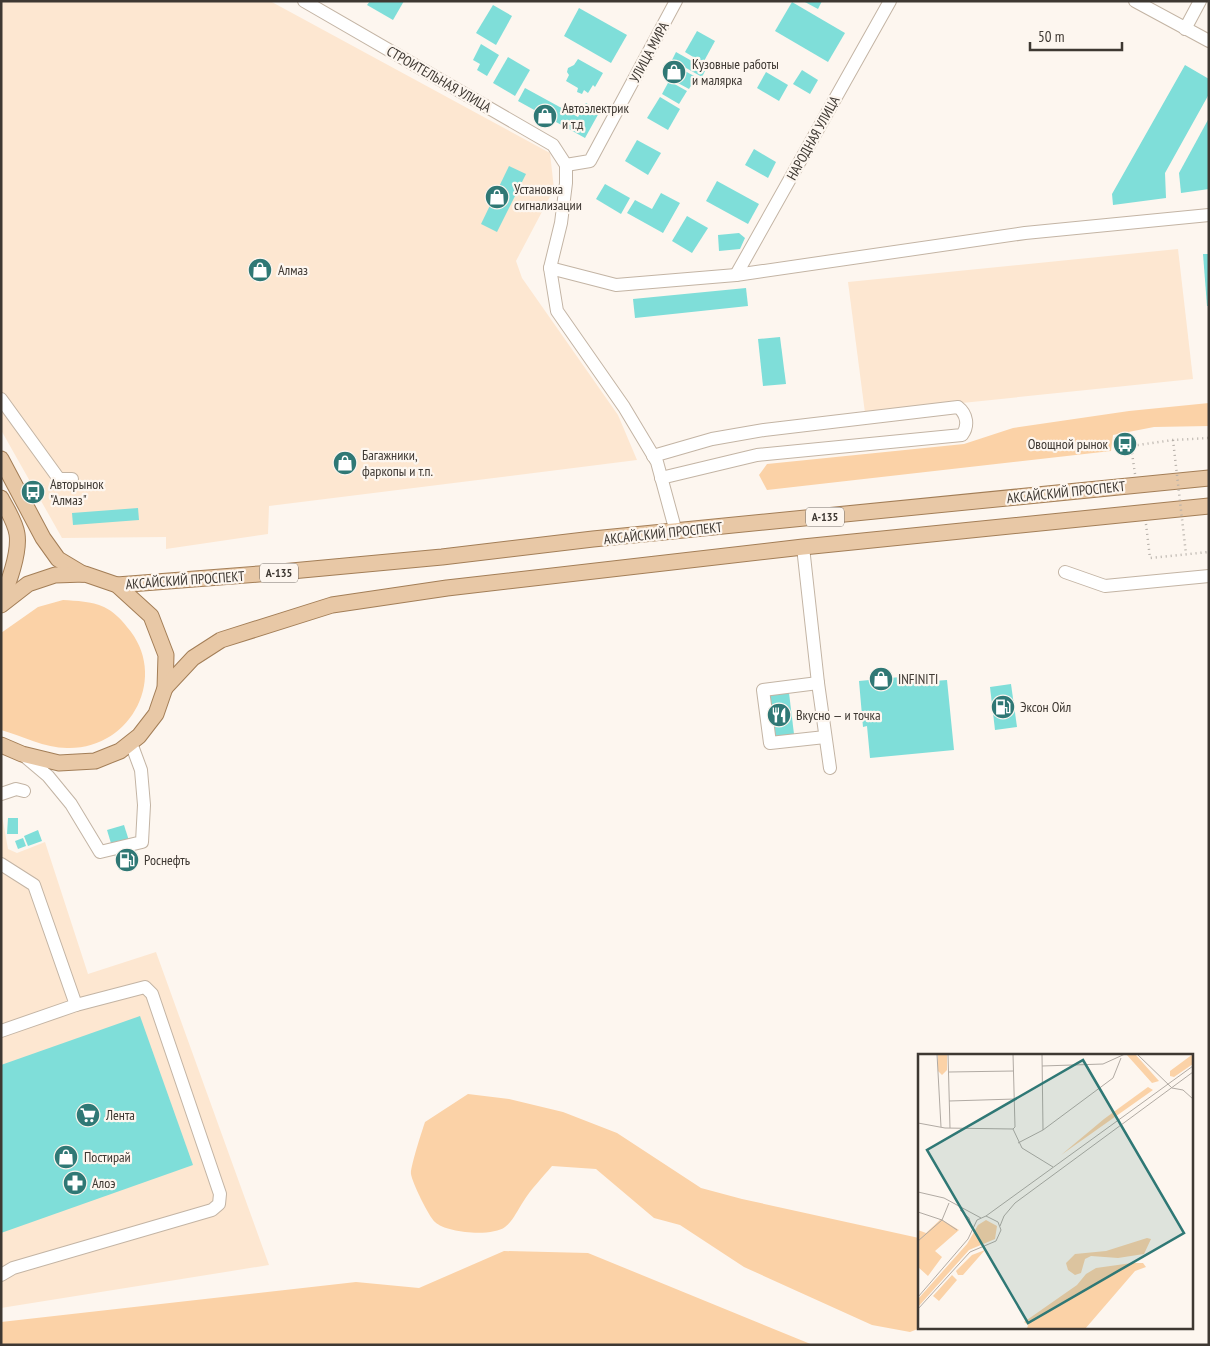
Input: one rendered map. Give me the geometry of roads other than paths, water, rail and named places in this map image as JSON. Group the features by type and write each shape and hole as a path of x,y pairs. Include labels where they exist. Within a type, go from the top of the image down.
{"main road":[{"path":"1,459 42,538 58,559 85,574 116,585 151,616 166,655 165,688 156,714 139,736 120,751 95,762 59,763 22,754 1,745"},
{"name":"АКСАЙСКИЙ ПРОСПЕКТ","path":"116,585 423,559 594,539 1209,478"},
{"path":"1,498 8,524 17,536 13,571 1,603"},
{"name":"АКСАЙСКИЙ ПРОСПЕКТ","path":"165,688 193,658 221,640 332,605 447,588 803,547 1209,506"},
{"path":"1,603 28,584 55,575 85,574"}],"street":[{"name":"СТРОИТЕЛЬНАЯ УЛИЦА","path":"304,1 554,145 566,165"},
{"name":"УЛИЦА МИРА","path":"566,165 590,161 676,1"},
{"name":"НАРОДНАЯ УЛИЦА","path":"736,275 890,1"},
{"path":"1135,1 1209,41"},
{"path":"1185,29 1200,1"},
{"path":"566,165 566,183 561,223 550,268 557,311 624,406 654,456 676,532"},
{"path":"550,268 616,285 736,275 1025,233 1209,215"},
{"path":"1,399 59,479 72,479"},
{"path":"654,456 712,439 764,430 958,407 963,410 966,420 965,430 962,435 757,455 661,478"},
{"path":"803,547 818,684 830,768"},
{"path":"1065,572 1105,586 1209,576"},
{"path":"818,684 763,690 770,743 825,737"},
{"path":"22,754 48,776 71,804 100,852 142,842 144,805 141,770 131,743"},
{"path":"1,794 16,789 24,791"},
{"path":"1,864 34,885 76,1005"},
{"path":"1,1031 76,1005 145,987 152,994 220,1194 219,1204 212,1210 13,1268 1,1275"}],"place":[{"name":"Кузовные работы и малярка","path":"674,72"},
{"name":"Автоэлектрик и т.д","path":"545,116"},
{"name":"Установка сигнализации","path":"497,197"},
{"name":"Алмаз","path":"260,270"},
{"name":"Овощной рынок","path":"1125,444"},
{"name":"Багажники, фаркопы и т.п.","path":"345,463"},
{"name":"Авторынок \"Алмаз\"","path":"33,492"},
{"name":"INFINITI","path":"881,679"},
{"name":"Эксон Ойл","path":"1003,707"},
{"name":"Вкусно — и точка","path":"779,715"},
{"name":"Роснефть","path":"127,860"},
{"name":"Лента","path":"88,1115"},
{"name":"Постирай","path":"66,1157"},
{"name":"Алоэ","path":"75,1183"}]}
